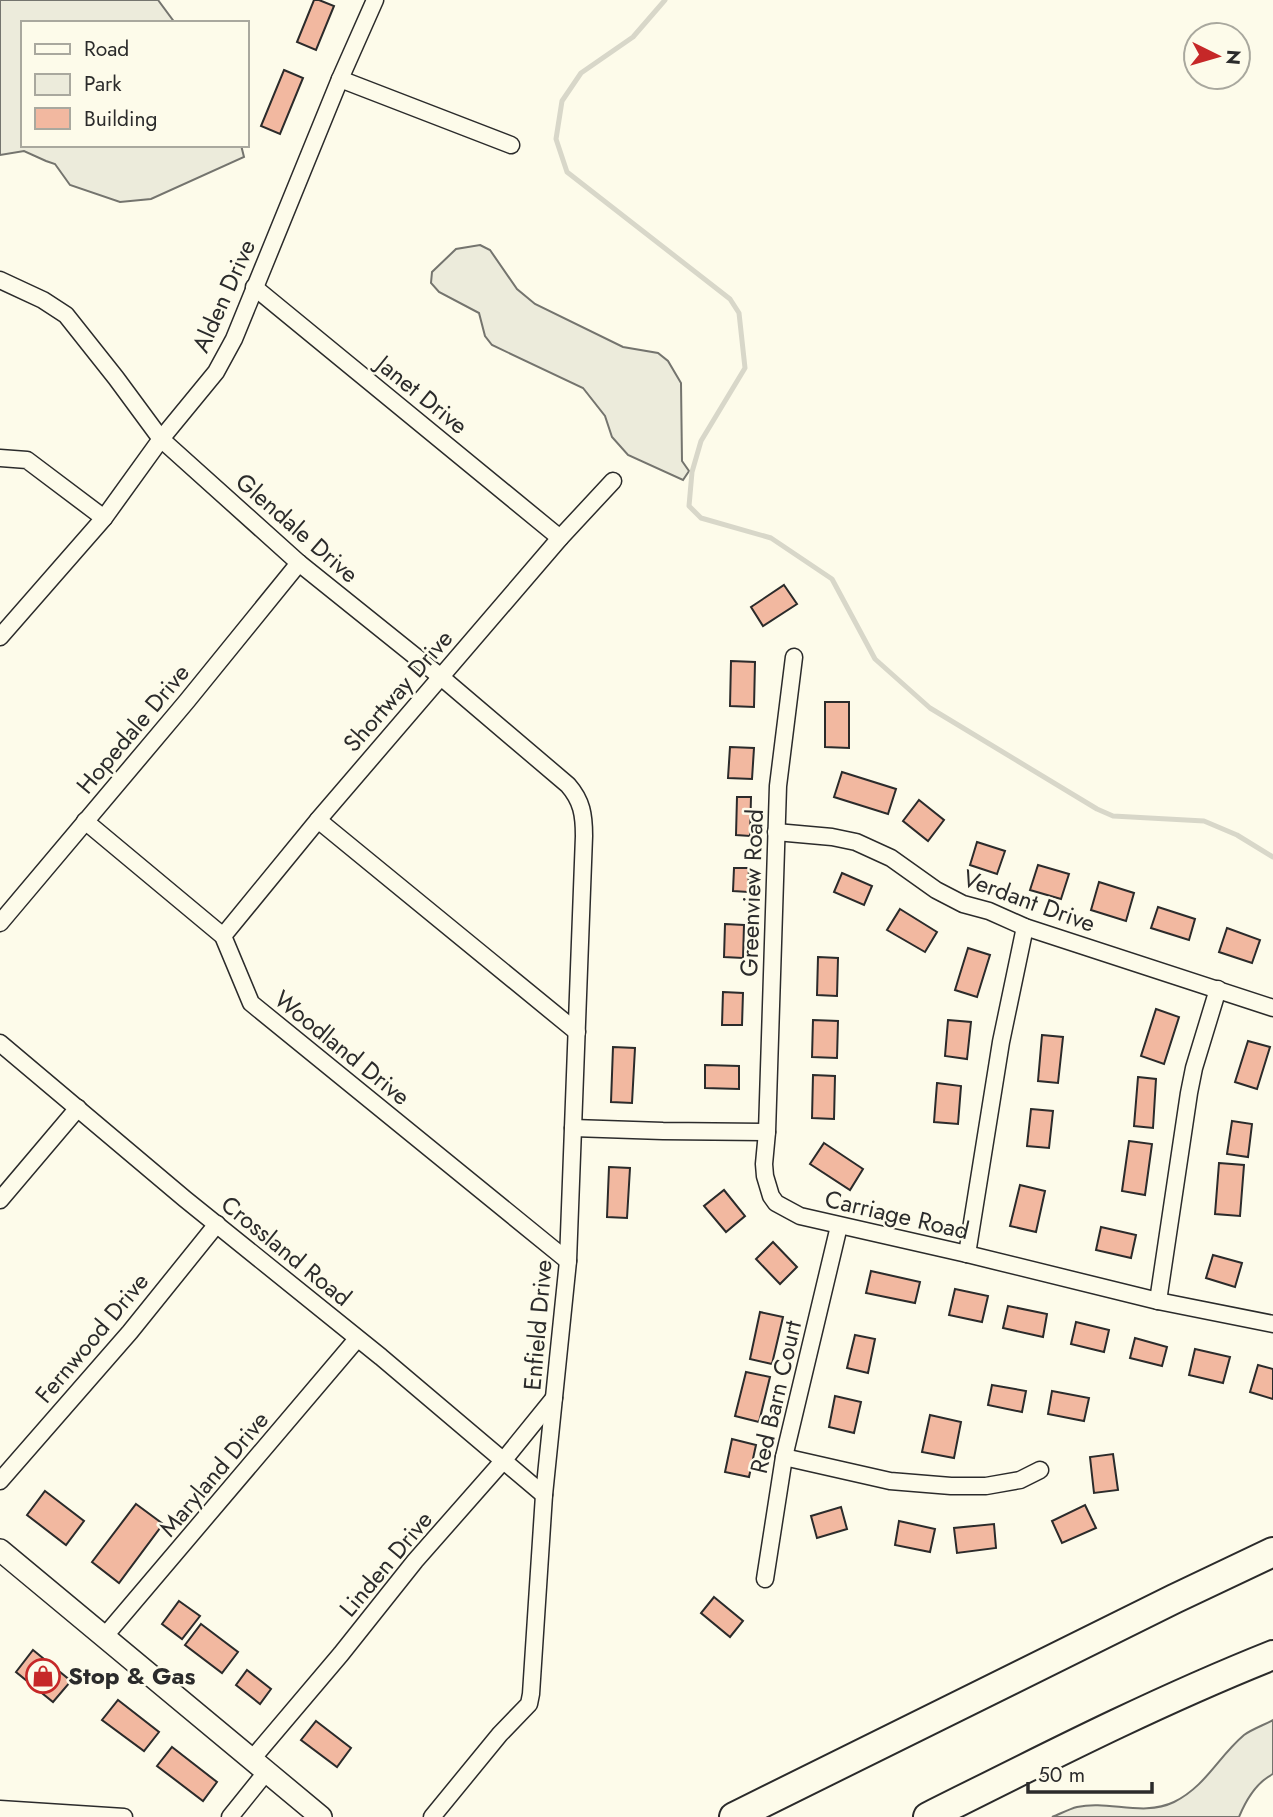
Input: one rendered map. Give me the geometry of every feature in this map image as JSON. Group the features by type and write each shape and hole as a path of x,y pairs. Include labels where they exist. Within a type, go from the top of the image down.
{"highway":[{"path":"734,1817 1273,1552"},
{"path":"928,1817 1145,1710 1273,1655"}],"main road":[{"path":"0,1550 321,1817"}],"street":[{"name":"Alden Drive","path":"0,637 104,518 161,439 216,372 234,339 340,79 376,0"},
{"path":"340,79 511,145"},
{"name":"Glendale Drive","path":"0,280 32,294 66,315 161,439 299,563 441,677 568,785 579,801"},
{"name":"Janet Drive","path":"254,287 560,538"},
{"path":"0,458 27,460 104,518"},
{"name":"Shortway Drive","path":"223,936 318,820 560,538 613,481"},
{"name":"Hopedale Drive","path":"0,923 299,563"},
{"name":"Greenview Road","path":"767,1132 778,786 794,657"},
{"name":"Enfield Drive","path":"432,1817 500,1734 529,1704 544,1495 568,1261 584,820 579,801"},
{"path":"318,820 577,1032"},
{"name":"Woodland Drive","path":"85,821 223,936 251,1003 568,1261"},
{"name":"Verdant Drive","path":"776,832 856,842 891,858 936,890 963,904 1273,1008"},
{"path":"967,1254 1001,1042 1025,926"},
{"path":"1158,1301 1189,1093 1218,989"},
{"name":"Crossland Road","path":"0,1043 382,1357 544,1495"},
{"path":"0,1200 78,1108"},
{"path":"573,1128 767,1132"},
{"name":"Carriage Road","path":"767,1132 764,1164 771,1196 776,1203 800,1216 1158,1301 1273,1324"},
{"name":"Fernwood Drive","path":"0,1481 130,1332 217,1224"},
{"name":"Red Barn Court","path":"765,1579 784,1457 839,1226"},
{"name":"Maryland Drive","path":"104,1637 358,1339"},
{"name":"Linden Drive","path":"230,1817 260,1765 341,1654 555,1397"},
{"path":"784,1457 890,1481 951,1486 986,1486 1020,1479 1040,1470"},
{"path":"0,1809 124,1817"}],"green space":[{"path":"0,0 158,0 174,21 21,21 21,147 242,147 244,157 151,199 120,202 70,185 55,164 24,151 0,155"},
{"path":"480,245 490,250 517,289 535,304 623,347 658,353 668,361 681,383 682,461 689,471 683,480 628,455 612,437 605,416 583,388 492,345 485,336 479,313 439,292 431,283 432,272 456,249"},
{"path":"1273,1720 1273,1774 1253,1792 1239,1817 1052,1817 1089,1805 1150,1808 1174,1802 1195,1788 1244,1735"}],"building":[{"path":"314,0 334,6 316,50 297,42"},
{"path":"284,70 303,78 280,134 261,126"},
{"path":"784,585 797,604 763,626 751,607"},
{"path":"731,661 755,662 754,707 730,706"},
{"path":"825,702 849,702 849,748 825,747"},
{"path":"730,747 754,748 752,779 728,778"},
{"path":"842,772 896,789 888,814 834,797"},
{"path":"737,797 751,797 750,836 736,835"},
{"path":"919,800 944,820 928,841 903,821"},
{"path":"977,842 1005,851 997,874 970,865"},
{"path":"1038,865 1069,874 1061,899 1030,890"},
{"path":"734,868 749,868 748,892 733,891"},
{"path":"842,873 872,886 864,905 834,892"},
{"path":"1099,882 1134,893 1126,921 1091,910"},
{"path":"1158,907 1195,919 1189,940 1151,928"},
{"path":"900,909 937,932 925,952 887,930"},
{"path":"725,924 744,925 743,958 724,957"},
{"path":"1227,928 1260,940 1252,963 1219,952"},
{"path":"968,948 990,955 977,997 955,990"},
{"path":"818,957 838,958 837,996 817,995"},
{"path":"723,992 743,993 742,1025 722,1025"},
{"path":"1156,1009 1179,1017 1164,1064 1141,1056"},
{"path":"813,1020 838,1021 837,1058 812,1057"},
{"path":"948,1020 971,1022 967,1059 945,1056"},
{"path":"1042,1035 1063,1037 1058,1083 1038,1081"},
{"path":"1248,1041 1270,1047 1257,1089 1235,1082"},
{"path":"613,1047 635,1048 632,1103 611,1102"},
{"path":"705,1065 739,1066 739,1089 705,1088"},
{"path":"813,1075 835,1076 834,1119 812,1118"},
{"path":"1138,1077 1156,1079 1153,1128 1134,1126"},
{"path":"937,1083 961,1086 958,1124 934,1122"},
{"path":"1031,1109 1053,1111 1049,1148 1027,1146"},
{"path":"1232,1121 1252,1124 1248,1157 1227,1154"},
{"path":"1129,1141 1152,1144 1145,1195 1122,1191"},
{"path":"824,1143 863,1169 850,1190 810,1164"},
{"path":"1219,1163 1244,1165 1240,1216 1215,1214"},
{"path":"609,1167 630,1168 627,1218 607,1217"},
{"path":"1020,1185 1045,1191 1036,1232 1010,1226"},
{"path":"724,1190 745,1216 726,1232 704,1206"},
{"path":"1101,1227 1136,1235 1131,1258 1096,1250"},
{"path":"773,1242 797,1267 780,1284 756,1259"},
{"path":"1213,1255 1242,1263 1235,1287 1206,1278"},
{"path":"871,1271 920,1282 915,1303 866,1293"},
{"path":"955,1289 988,1296 982,1322 949,1315"},
{"path":"1008,1306 1047,1314 1043,1337 1003,1328"},
{"path":"760,1312 783,1317 772,1364 750,1359"},
{"path":"1076,1322 1109,1330 1104,1352 1071,1344"},
{"path":"855,1335 875,1339 868,1373 847,1368"},
{"path":"1135,1338 1167,1347 1162,1366 1130,1358"},
{"path":"1195,1349 1230,1357 1223,1383 1189,1375"},
{"path":"1258,1365 1273,1369 1273,1399 1250,1392"},
{"path":"746,1372 770,1377 759,1422 735,1416"},
{"path":"992,1385 1026,1391 1022,1412 988,1405"},
{"path":"1052,1391 1089,1398 1084,1421 1048,1414"},
{"path":"835,1396 861,1402 854,1433 829,1427"},
{"path":"930,1415 961,1422 954,1458 922,1452"},
{"path":"732,1439 756,1445 749,1477 725,1472"},
{"path":"1113,1454 1118,1490 1094,1493 1090,1457"},
{"path":"45,1491 84,1521 66,1545 27,1515"},
{"path":"136,1504 163,1524 119,1583 92,1562"},
{"path":"1085,1505 1096,1528 1062,1543 1052,1521"},
{"path":"841,1507 847,1529 817,1538 811,1516"},
{"path":"899,1521 935,1529 930,1552 895,1545"},
{"path":"994,1524 996,1548 957,1553 954,1528"},
{"path":"714,1597 743,1621 730,1637 701,1613"},
{"path":"179,1601 200,1616 182,1639 162,1624"},
{"path":"201,1624 238,1652 222,1673 185,1645"},
{"name":"Stop & Gas","path":"33,1650 71,1681 53,1702 16,1672"},
{"path":"247,1670 271,1689 260,1704 236,1685"},
{"path":"118,1700 159,1732 144,1751 102,1720"},
{"path":"316,1721 351,1748 337,1767 301,1740"},
{"path":"172,1747 217,1782 203,1801 157,1766"}],"waterway":[{"path":"665,0 633,37 581,73 562,101 556,139 567,172 730,299 739,313 745,368 701,441 692,472 689,506 701,518 771,538 832,579 875,659 930,708 1097,809 1113,816 1204,821 1237,835 1273,857"}],"place":[{"name":"Stop & Gas","path":"43,1676"}]}
